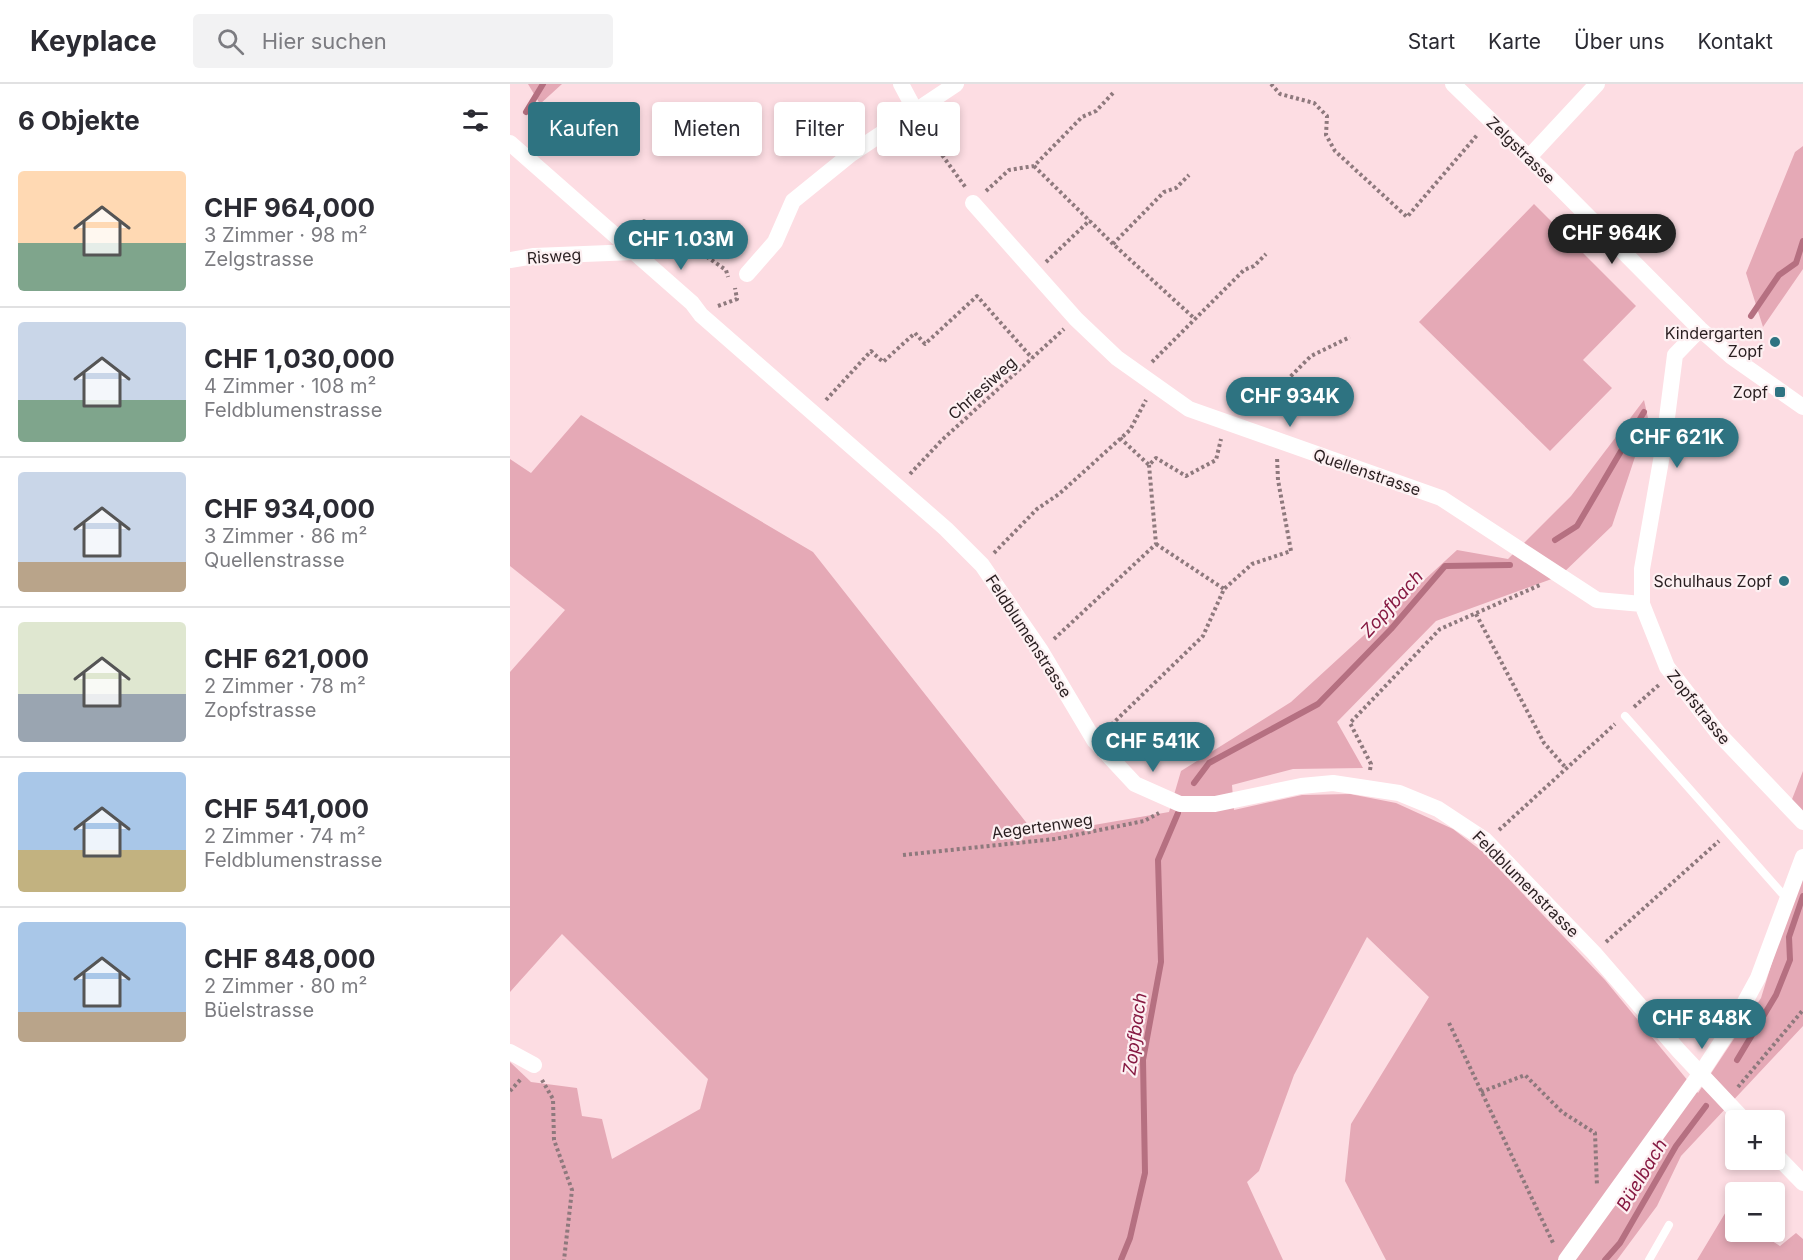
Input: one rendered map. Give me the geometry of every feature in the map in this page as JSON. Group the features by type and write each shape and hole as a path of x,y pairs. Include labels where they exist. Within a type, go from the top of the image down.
{"street":[{"path":"901,84 911,102"},
{"path":"930,102 956,84"},
{"name":"Zelgstrasse","path":"1453,84 1700,329 1732,357 1803,407"},
{"path":"1529,157 1597,84"},
{"path":"747,274 775,242 793,201 851,154 877,137"},
{"name":"Feldblumenstrasse","path":"510,143 692,303 701,315 953,536 982,565 1041,651 1094,740 1135,784 1180,804 1215,804 1302,786 1333,783 1399,793 1438,809 1485,840 1594,953 1679,1051 1735,1110"},
{"name":"Quellenstrasse","path":"973,203 1076,319 1117,358 1154,387 1189,409 1225,424 1441,498 1597,600 1642,604"},
{"name":"Risweg","path":"510,260 534,255 634,252"},
{"name":"Zopfstrasse","path":"1700,329 1675,355 1664,449 1642,568 1642,604 1672,674 1718,733 1803,822"},
{"path":"1561,1255 1599,1217 1733,1024 1758,978 1803,857"},
{"path":"510,1052 534,1065"},
{"path":"1785,1164 1803,1182"}],"lane":[{"path":"1624,716 1787,899"},
{"path":"1649,1260 1669,1225"}],"path":[{"path":"1271,84 1280,94 1314,103 1327,116 1326,135 1335,151 1407,217 1479,132"},
{"path":"944,156 964,183 973,203 1009,170 1034,166 1082,117 1096,111 1114,92"},
{"path":"1034,166 1113,244 1195,319"},
{"path":"1113,244 1164,192 1176,188 1189,175"},
{"path":"632,234 645,219 655,231 672,228 681,239 726,270 728,277 732,279 737,299 715,307"},
{"path":"1035,273 1090,220"},
{"path":"1139,375 1244,270 1254,266 1266,254"},
{"path":"823,403 871,351 883,362 915,333 925,344 977,296 1032,358"},
{"name":"Chriesiweg","path":"907,478 942,440 1076,319"},
{"path":"1261,406 1311,356 1350,337"},
{"path":"990,557 1037,509 1059,494 1130,430 1154,387"},
{"path":"1149,465 1156,458 1185,476 1216,459 1225,424"},
{"path":"1120,438 1149,465 1155,544"},
{"path":"1104,731 1203,636 1224,589 1252,564 1291,551 1278,480 1277,442"},
{"path":"1155,544 1224,589"},
{"path":"1049,644 1155,544"},
{"path":"1371,764 1350,723 1440,629 1560,576"},
{"path":"1476,614 1544,743 1566,768"},
{"path":"1497,832 1672,674"},
{"name":"Aegertenweg","path":"903,855 1055,839 1144,821 1180,804"},
{"path":"1601,946 1728,833"},
{"path":"1734,1092 1803,1010"},
{"path":"1449,1023 1561,1255"},
{"path":"534,1065 553,1100 554,1140 572,1190 564,1260"},
{"path":"1481,1092 1525,1075 1562,1112 1595,1133 1599,1217"}],"shaded area":[{"path":"528,84 562,84 542,102 539,102"},
{"path":"1803,146 1803,269 1763,327 1746,273 1795,152"},
{"path":"1534,204 1636,306 1583,360 1612,388 1550,451 1419,322"},
{"path":"1644,400 1648,418 1612,526 1560,576 1436,621 1337,722 1363,768 1293,769 1232,785 1234,810 1302,795 1350,794 1396,803 1453,829 1483,852 1605,980 1698,1093 1761,998 1803,862 1803,1026 1681,1156 1657,1206 1617,1260 1386,1260 1345,1181 1351,1124 1429,997 1367,937 1294,1075 1259,1171 1247,1182 1283,1260 510,1260 510,1062 531,1082 577,1088 582,1116 602,1119 612,1159 700,1109 708,1079 562,934 510,992 510,672 565,610 510,566 510,459 531,473 581,415 813,552 1036,835 1169,812 1181,771 1291,702 1457,550 1508,559 1571,496"},
{"path":"1803,771 1803,822 1789,807"},
{"path":"1725,1213 1725,1242 1774,1242 1780,1246 1796,1233 1803,1239 1803,1260 1697,1260"}],"waterway":[{"path":"526,112 543,84"},
{"name":"Zopfbach","path":"1751,316 1779,275 1796,263 1803,241"},
{"name":"Zopfbach","path":"1555,540 1577,526 1644,412"},
{"name":"Zopfbach","path":"1194,783 1209,763 1318,704 1391,629 1445,566 1510,565"},
{"name":"Zopfbach","path":"1121,1260 1130,1238 1145,1173 1143,1060 1161,962 1158,860 1178,813"},
{"name":"Büelbach","path":"1737,1060 1776,995 1790,960 1789,937 1803,896"},
{"name":"Büelbach","path":"1605,1260 1620,1243 1676,1146 1706,1106"}],"place":[{"name":"Kindergarten Zopf","path":"1775,342"},
{"name":"Zopf","path":"1780,392"},
{"name":"Schulhaus Zopf","path":"1784,581"}]}
